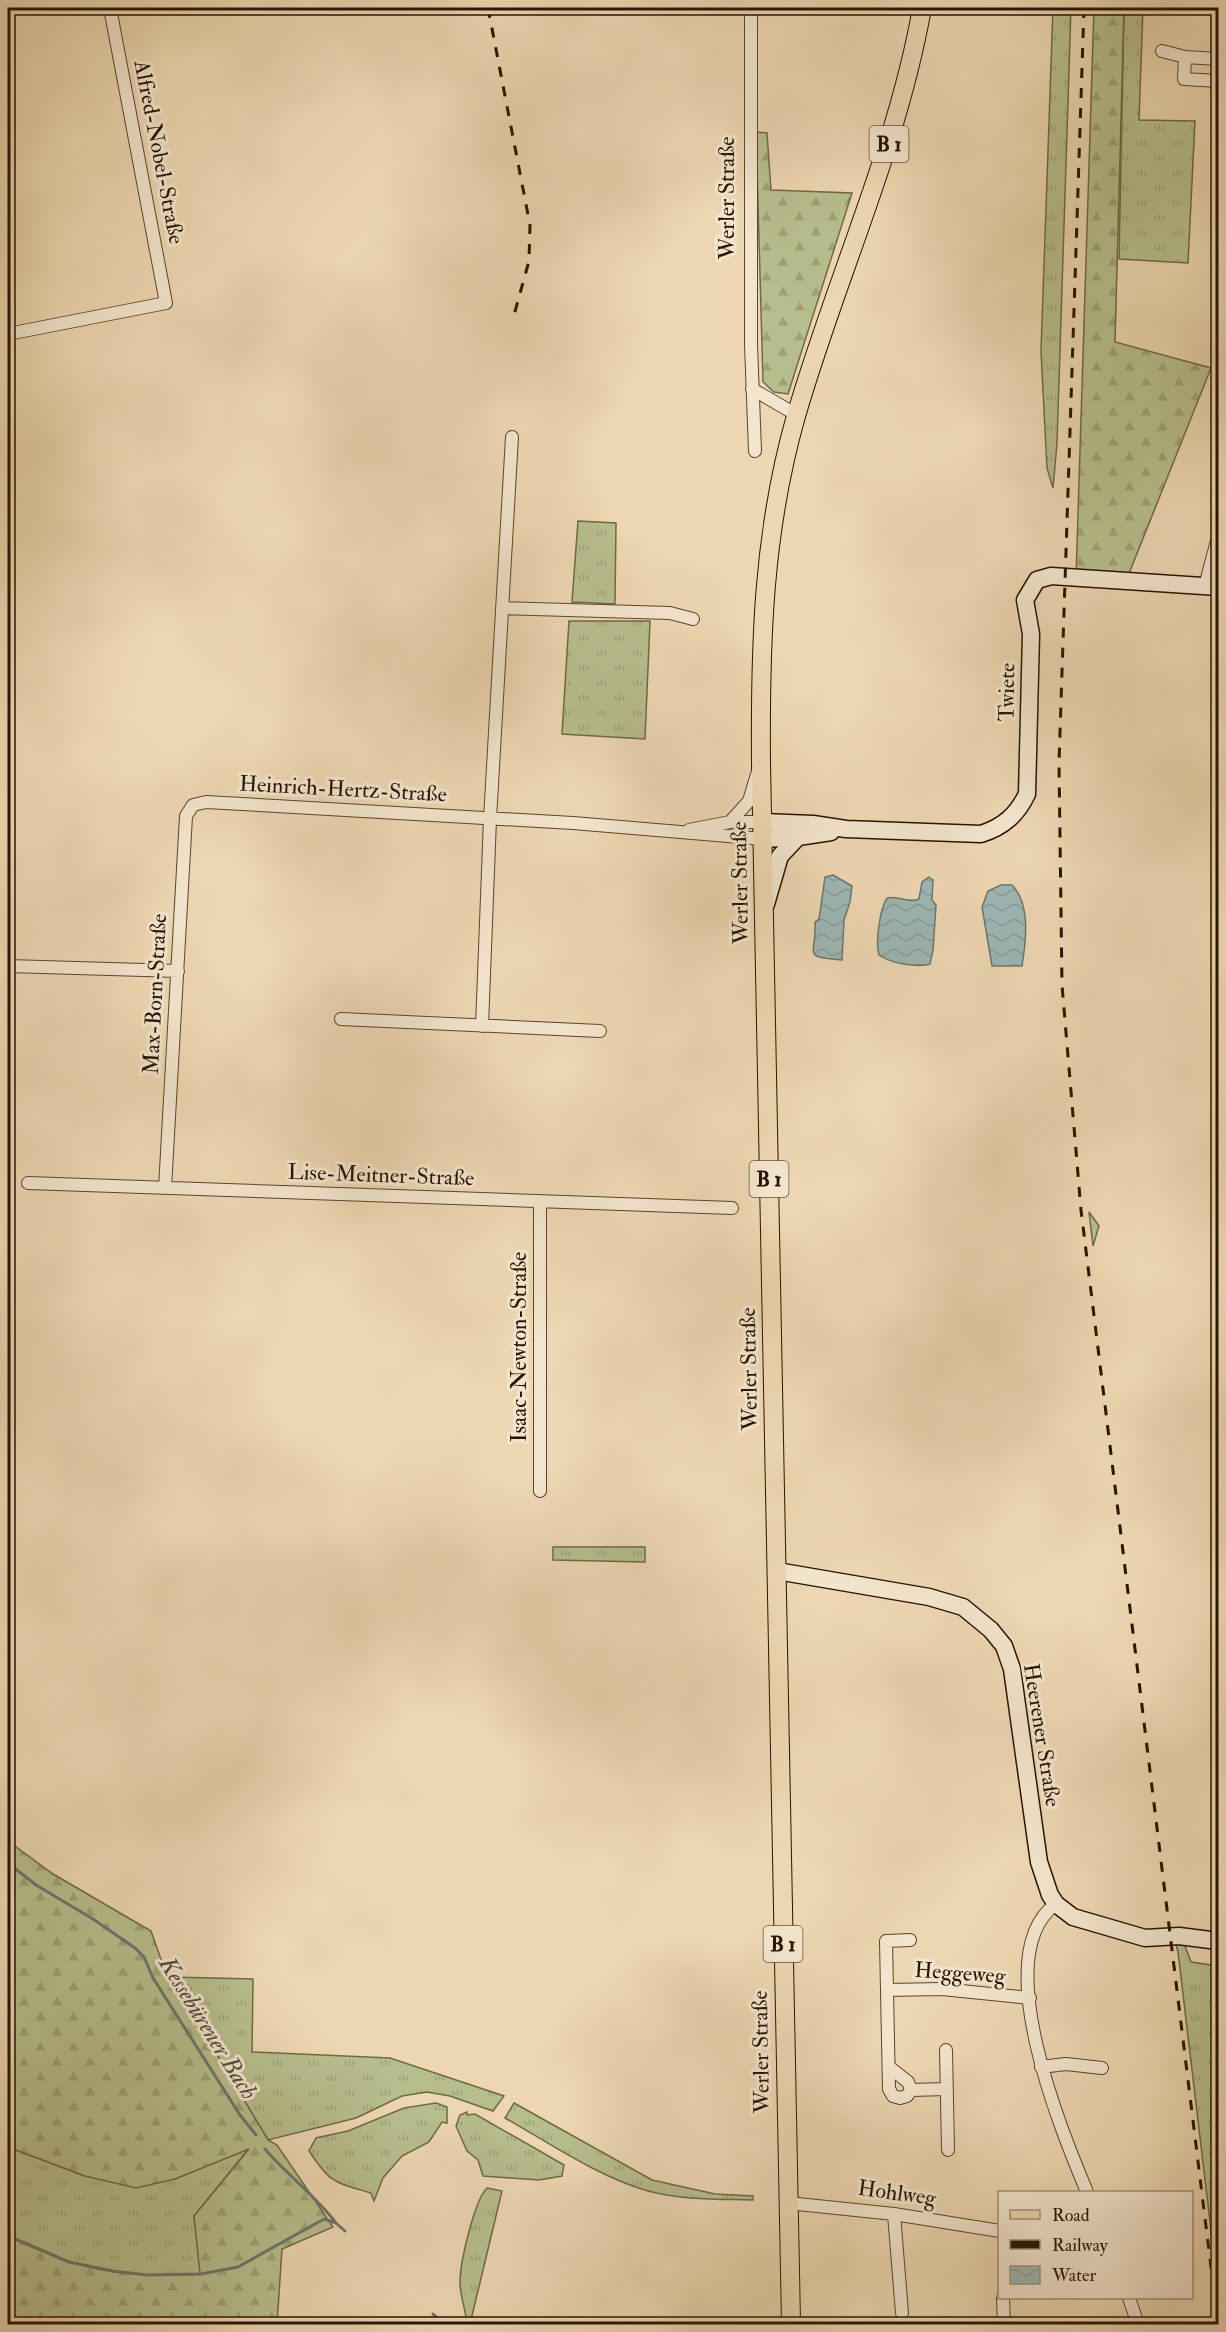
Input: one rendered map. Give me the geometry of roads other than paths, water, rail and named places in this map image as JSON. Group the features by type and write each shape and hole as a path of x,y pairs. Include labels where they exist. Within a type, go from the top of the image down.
{"main road":[{"name":"Werler Straße","path":"791,2325 761,763 761,639 767,557 780,484 797,415 903,95 922,8"}],"street":[{"name":"Alfred-Nobel-Straße","path":"8,334 166,303 110,8"},
{"name":"Werler Straße","path":"751,8 752,389 755,450"},
{"path":"1162,51 1185,57 1218,59"},
{"path":"1185,57 1184,79 1218,81"},
{"path":"752,389 797,415"},
{"path":"482,1026 490,819 512,437"},
{"path":"1212,586 1218,537"},
{"name":"Twiete","path":"763,830 822,824 846,829 981,834 993,830 1014,815 1027,794 1031,634 1025,600 1027,592 1037,580 1051,576 1212,586"},
{"path":"502,608 670,613 693,620"},
{"path":"730,822 748,801 761,763"},
{"name":"Heinrich-Hertz-Straße","path":"194,805 206,802 685,831 707,835 763,830"},
{"name":"Max-Born-Straße","path":"165,1188 186,816 194,805"},
{"name":"Heinrich-Hertz-Straße","path":"685,831 730,822 763,830"},
{"name":"Twiete","path":"763,830 798,837 846,829"},
{"path":"765,905 780,856 798,837"},
{"path":"8,966 178,971"},
{"path":"340,1019 600,1031"},
{"name":"Lise-Meitner-Straße","path":"28,1183 732,1208"},
{"name":"Isaac-Newton-Straße","path":"540,1202 540,1491"},
{"name":"Heerener Straße","path":"777,1571 929,1597 963,1606 992,1630 1004,1646 1012,1670 1039,1862 1046,1885 1056,1904"},
{"path":"1086,2191 1052,2107 1041,2067 1030,1998 1030,1952 1034,1935 1044,1914 1056,1904 1073,1917 1145,1938 1179,1936 1218,1941"},
{"name":"Heggeweg","path":"910,1940 886,1941 889,2089 893,2096 904,2097 911,2090 947,2089"},
{"name":"Heggeweg","path":"887,1990 942,1989 1030,1998"},
{"path":"946,2050 948,2150"},
{"path":"1041,2067 1066,2064 1102,2068"},
{"path":"889,2067 908,2082 911,2090"},
{"name":"Hohlweg","path":"788,2203 894,2214 998,2231"},
{"path":"894,2214 902,2313"},
{"path":"1003,2299 1004,2325"},
{"path":"1129,2299 1138,2325"}],"water":[{"path":"833,875 852,886 844,920 842,960 820,957 816,955 813,948 815,922 819,919 825,877"},
{"path":"929,877 933,880 932,900 936,905 930,964 903,964 879,955 879,926 887,898 911,901 919,899 922,882"},
{"path":"1001,885 1012,885 1018,893 1025,912 1026,934 1022,966 992,966 982,907 988,891"}],"waterway":[{"name":"Kessebürener Bach","path":"8,1863 36,1885 93,1919 135,1948 144,1957 153,1978 240,2115 256,2135"},
{"name":"Kessebürener Bach","path":"265,2149 336,2223"},
{"path":"8,2236 69,2262 147,2275 201,2274 238,2267 324,2219 336,2223 345,2231"},
{"path":"433,2314 444,2324"}],"railway":[{"path":"488,8 530,225 529,261 514,315"},
{"path":"1084,8 1059,763 1062,985 1081,1210 1218,2324"}]}
